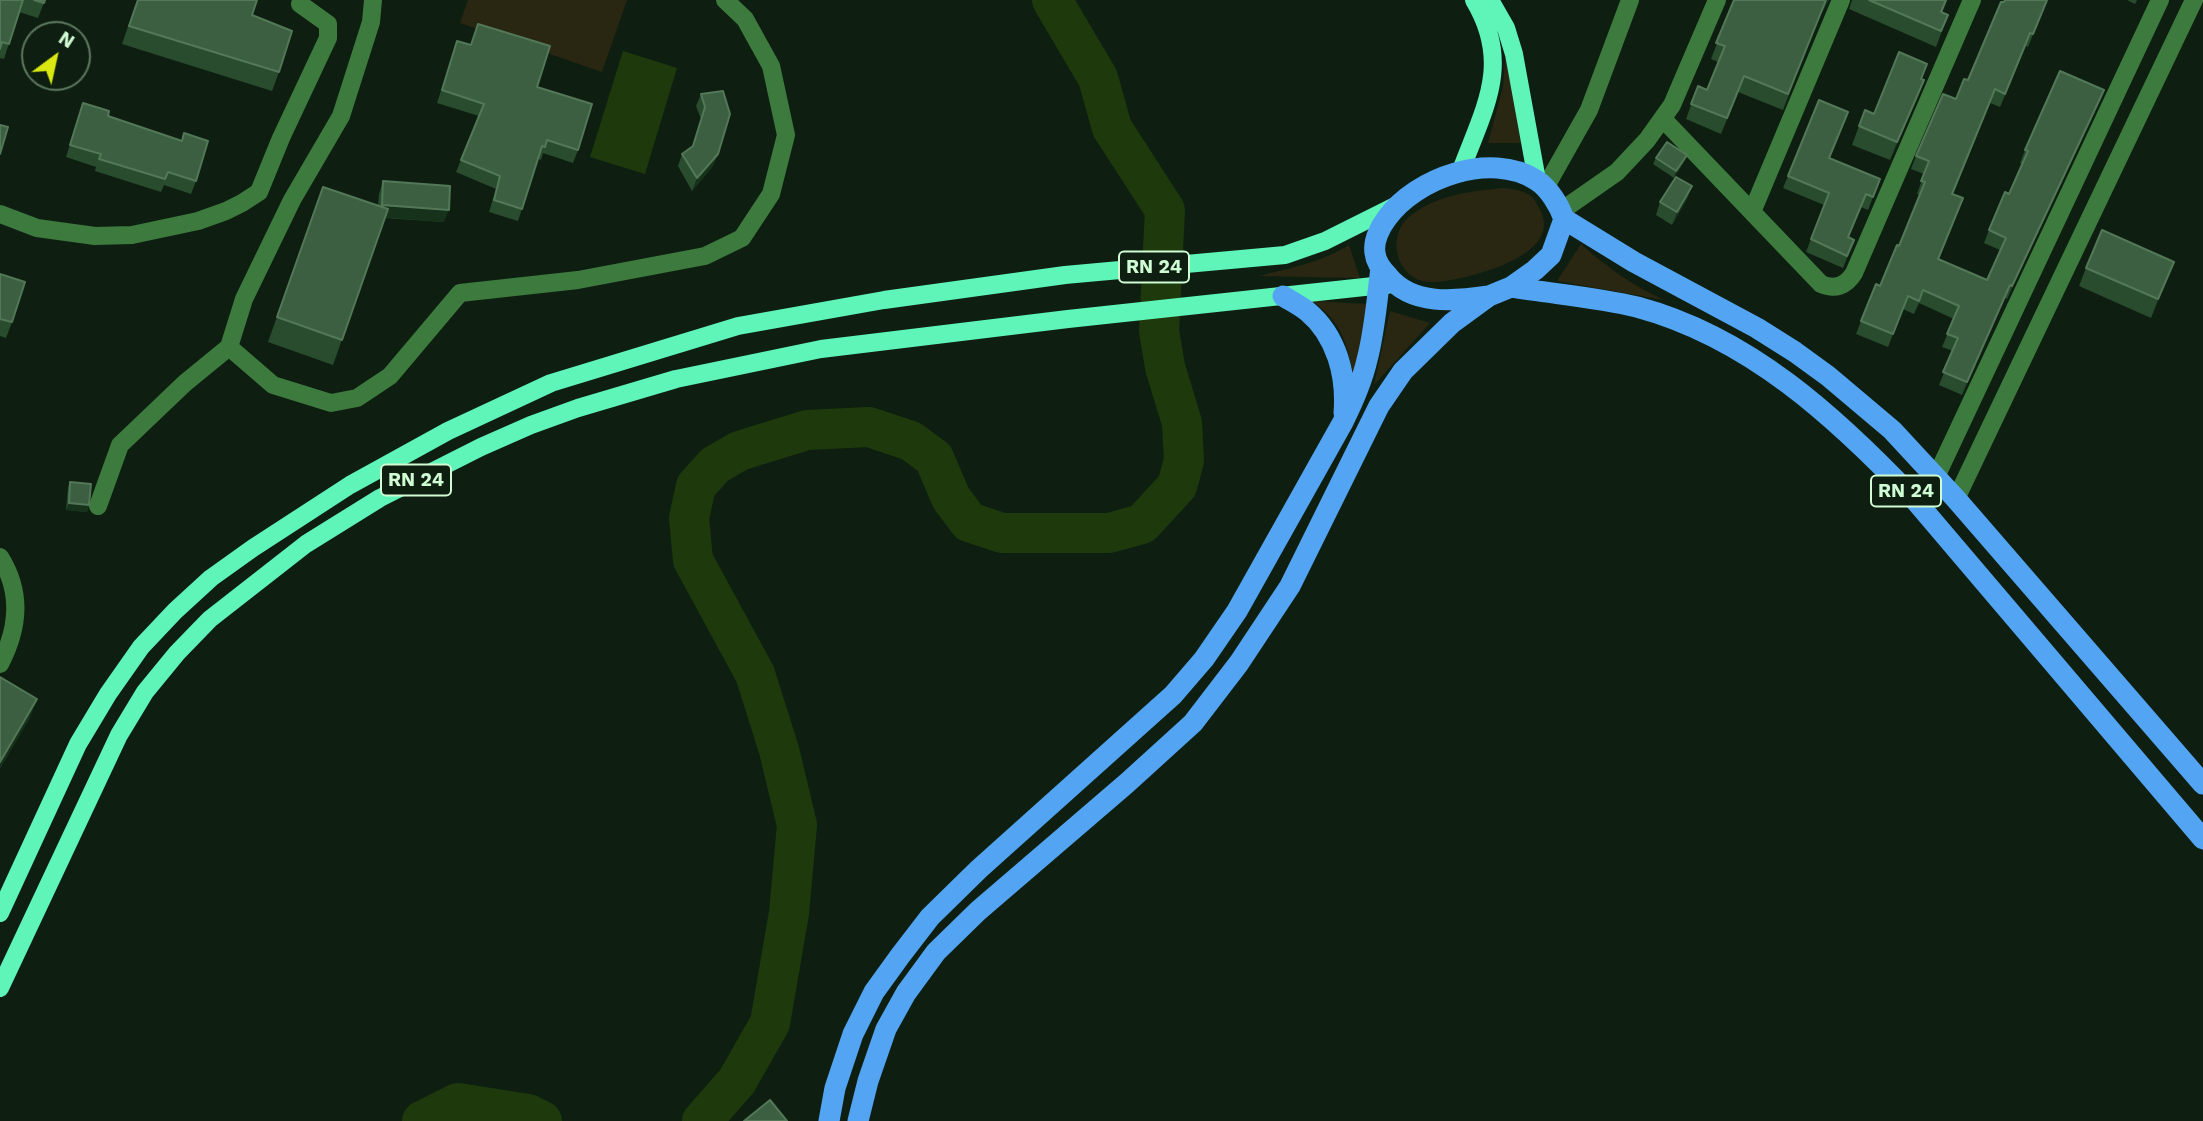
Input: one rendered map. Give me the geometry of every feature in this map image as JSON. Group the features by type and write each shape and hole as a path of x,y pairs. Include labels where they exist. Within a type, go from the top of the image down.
{"highway":[{"path":"830,1121 835,1088 853,1034 874,992 930,917 979,869 1173,695 1204,659 1237,611 1357,393 1367,361 1384,279 1375,252 1378,229 1395,206 1415,190 1443,177 1476,169 1503,169 1541,184 1563,215 1558,239 1551,255 1535,270 1511,286 1489,296 1452,323 1403,372 1379,406 1290,586 1240,663 1193,723 978,911 936,952 906,993 886,1030 858,1121"},
{"name":"RN 24","path":"1563,215 1634,262 1757,328 1795,352 1892,429 2203,784"},
{"path":"1384,279 1424,297 1443,301 1489,296"},
{"name":"RN 24","path":"1511,286 1637,307 1683,323 1723,341 1768,368 1815,404 1878,460 1914,499 2203,839"},
{"path":"1283,296 1308,312 1328,335 1340,362 1346,392 1343,422"}],"main road":[{"path":"1460,173 1485,106 1493,71 1492,38 1474,0"},
{"path":"1490,0 1506,28 1514,54 1541,184"},
{"name":"RN 24","path":"0,913 78,744 141,647 211,578 303,514 447,431 551,383 738,326 884,300 1065,275 1285,255 1348,230 1395,206"},
{"name":"RN 24","path":"0,988 119,735 145,692 210,619 306,544 380,498 531,425 676,379 821,349 1283,296 1384,279"}],"street":[{"path":"98,506 120,445 229,346 244,299 292,200 341,116 371,22 373,0"},
{"path":"229,346 273,385 331,403 357,397 390,376 460,293 578,280 705,256 742,238 771,194 786,135 771,66 745,19 725,0"},
{"path":"1541,184 1589,110 1630,0"},
{"path":"1563,215 1617,172 1664,119 1717,0"},
{"path":"1752,212 1841,0"},
{"path":"1664,119 1821,284 1836,287 1850,280 1972,0"},
{"path":"1936,477 2160,0"},
{"path":"1956,499 2194,0"},
{"path":"0,214 37,228 95,236 132,235 198,221 226,211 259,192 328,38 328,24 300,4"},
{"path":"0,557 15,590 15,611 11,639 0,664"}],"shaded area":[{"path":"468,0 627,0 602,72 460,23"},
{"path":"1506,49 1515,91 1521,143 1488,143 1503,87"},
{"path":"623,51 677,68 645,174 590,157"},
{"path":"1504,188 1527,193 1541,212 1544,226 1540,239 1530,249 1500,266 1448,281 1419,280 1404,268 1397,252 1398,233 1408,218 1418,210 1441,199"},
{"path":"1581,244 1620,275 1664,300 1557,281"},
{"path":"1349,245 1360,278 1259,276 1317,260"},
{"path":"1312,301 1368,304 1354,377 1342,334 1331,317"},
{"path":"1390,311 1430,323 1374,385"}],"building":[{"path":"0,0 23,0 9,44 2,42 0,49"},
{"path":"138,0 257,0 252,15 292,31 279,72 129,26"},
{"path":"1734,0 1826,0 1788,94 1744,76 1727,118 1691,104 1698,86 1707,90 1725,46 1716,43"},
{"path":"1869,0 1946,0 1941,12 1948,15 1941,31"},
{"path":"2047,0 2005,94 1995,89 1952,194 1963,198 1938,259 1987,280 2006,238 1989,230 2005,192 2009,194 2060,71 2104,90 2012,286 2010,285 1967,382 1943,372 1958,338 1947,334 1959,306 1923,290 1919,301 1908,296 1893,334 1861,321 1876,284 1880,286 1897,245 1899,246 1925,182 1921,181 1929,161 1916,156 1943,94 1956,99 1964,79 1968,80 2001,2"},
{"path":"478,24 550,46 537,87 592,104 578,150 547,140 545,147 542,146 522,209 494,200 500,176 461,160 484,104 442,90 457,41 471,45"},
{"path":"1899,52 1927,64 1921,79 1924,80 1897,142 1859,126 1865,110 1874,114"},
{"path":"723,91 730,114 718,154 697,178 682,154 693,146 705,107 701,94"},
{"path":"1819,100 1848,112 1829,158 1880,179 1873,197 1866,194 1848,237 1854,240 1847,256 1811,239 1829,193 1788,176"},
{"path":"83,103 109,111 108,116 182,141 184,133 208,141 196,181 168,172 165,179 99,159 101,154 70,145"},
{"path":"0,125 8,127 0,154"},
{"path":"1667,142 1687,155 1676,171 1656,158"},
{"path":"1676,177 1692,186 1677,212 1660,202"},
{"path":"383,181 450,186 449,210 382,205"},
{"path":"323,187 388,209 342,340 277,317"},
{"path":"2102,230 2174,262 2158,299 2086,268"},
{"path":"0,274 25,282 12,322 0,319"},
{"path":"70,482 91,484 89,505 69,503"},
{"path":"0,677 37,699 0,762"},
{"path":"770,1100 787,1121 744,1121"}],"waterway":[{"path":"702,1121 737,1081 770,1023 789,913 797,825 779,750 755,674 693,560 689,518 696,486 715,465 739,451 807,430 869,427 911,441 934,458 951,498 969,522 1002,533 1109,533 1142,524 1177,486 1184,461 1182,423 1165,367 1159,331 1165,210 1112,128 1098,78 1052,0"},
{"path":"422,1121 458,1103 528,1114 542,1121"}]}
